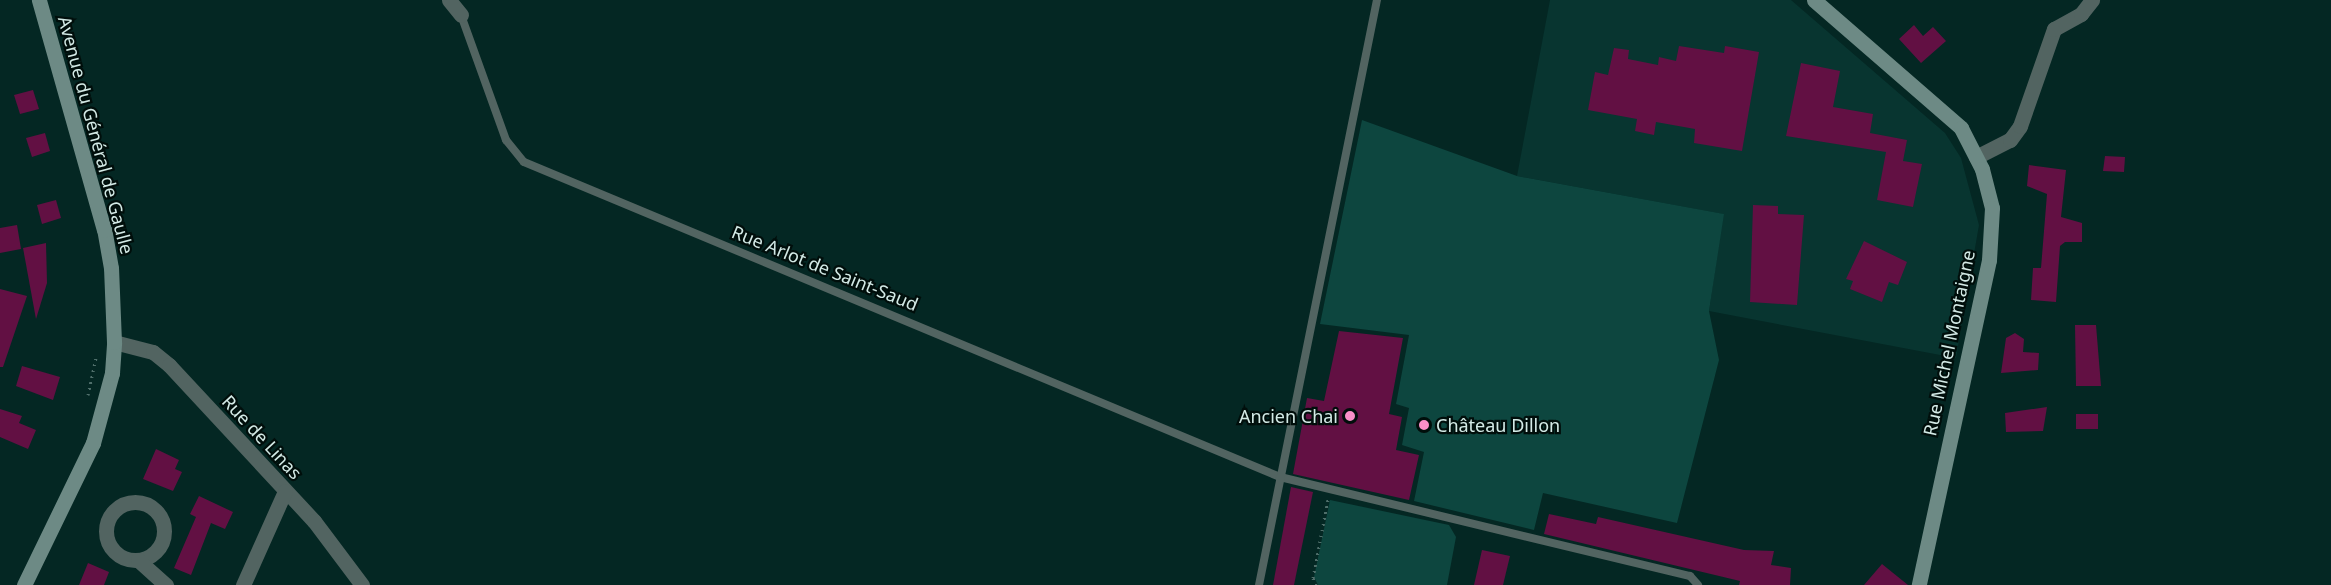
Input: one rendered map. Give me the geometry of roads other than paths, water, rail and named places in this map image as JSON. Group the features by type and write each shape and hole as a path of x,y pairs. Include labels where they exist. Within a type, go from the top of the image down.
{"street":[{"name":"Avenue du Général de Gaulle","path":"24,585 93,443 112,373 114,342 111,268 104,230 39,0"},
{"name":"Rue Arlot de Saint-Saud","path":"449,0 461,15"},
{"name":"Rue Michel Montaigne","path":"1814,0 1961,128 1976,157 1992,208 1989,260 1919,585"},
{"path":"1976,157 2010,140 2020,126 2054,29 2081,14 2092,0"},
{"name":"Rue de Linas","path":"114,342 153,352 169,365 314,521 362,585"},
{"path":"243,585 285,491"},
{"path":"138,560 166,585"}],"lane":[{"path":"1259,585 1377,0"},
{"name":"Rue Arlot de Saint-Saud","path":"461,15 506,140 524,162 1280,477 1690,576 1698,585"}],"place":[{"name":"Ancien Chai","path":"1350,416"},
{"name":"Château Dillon","path":"1424,425"}]}
